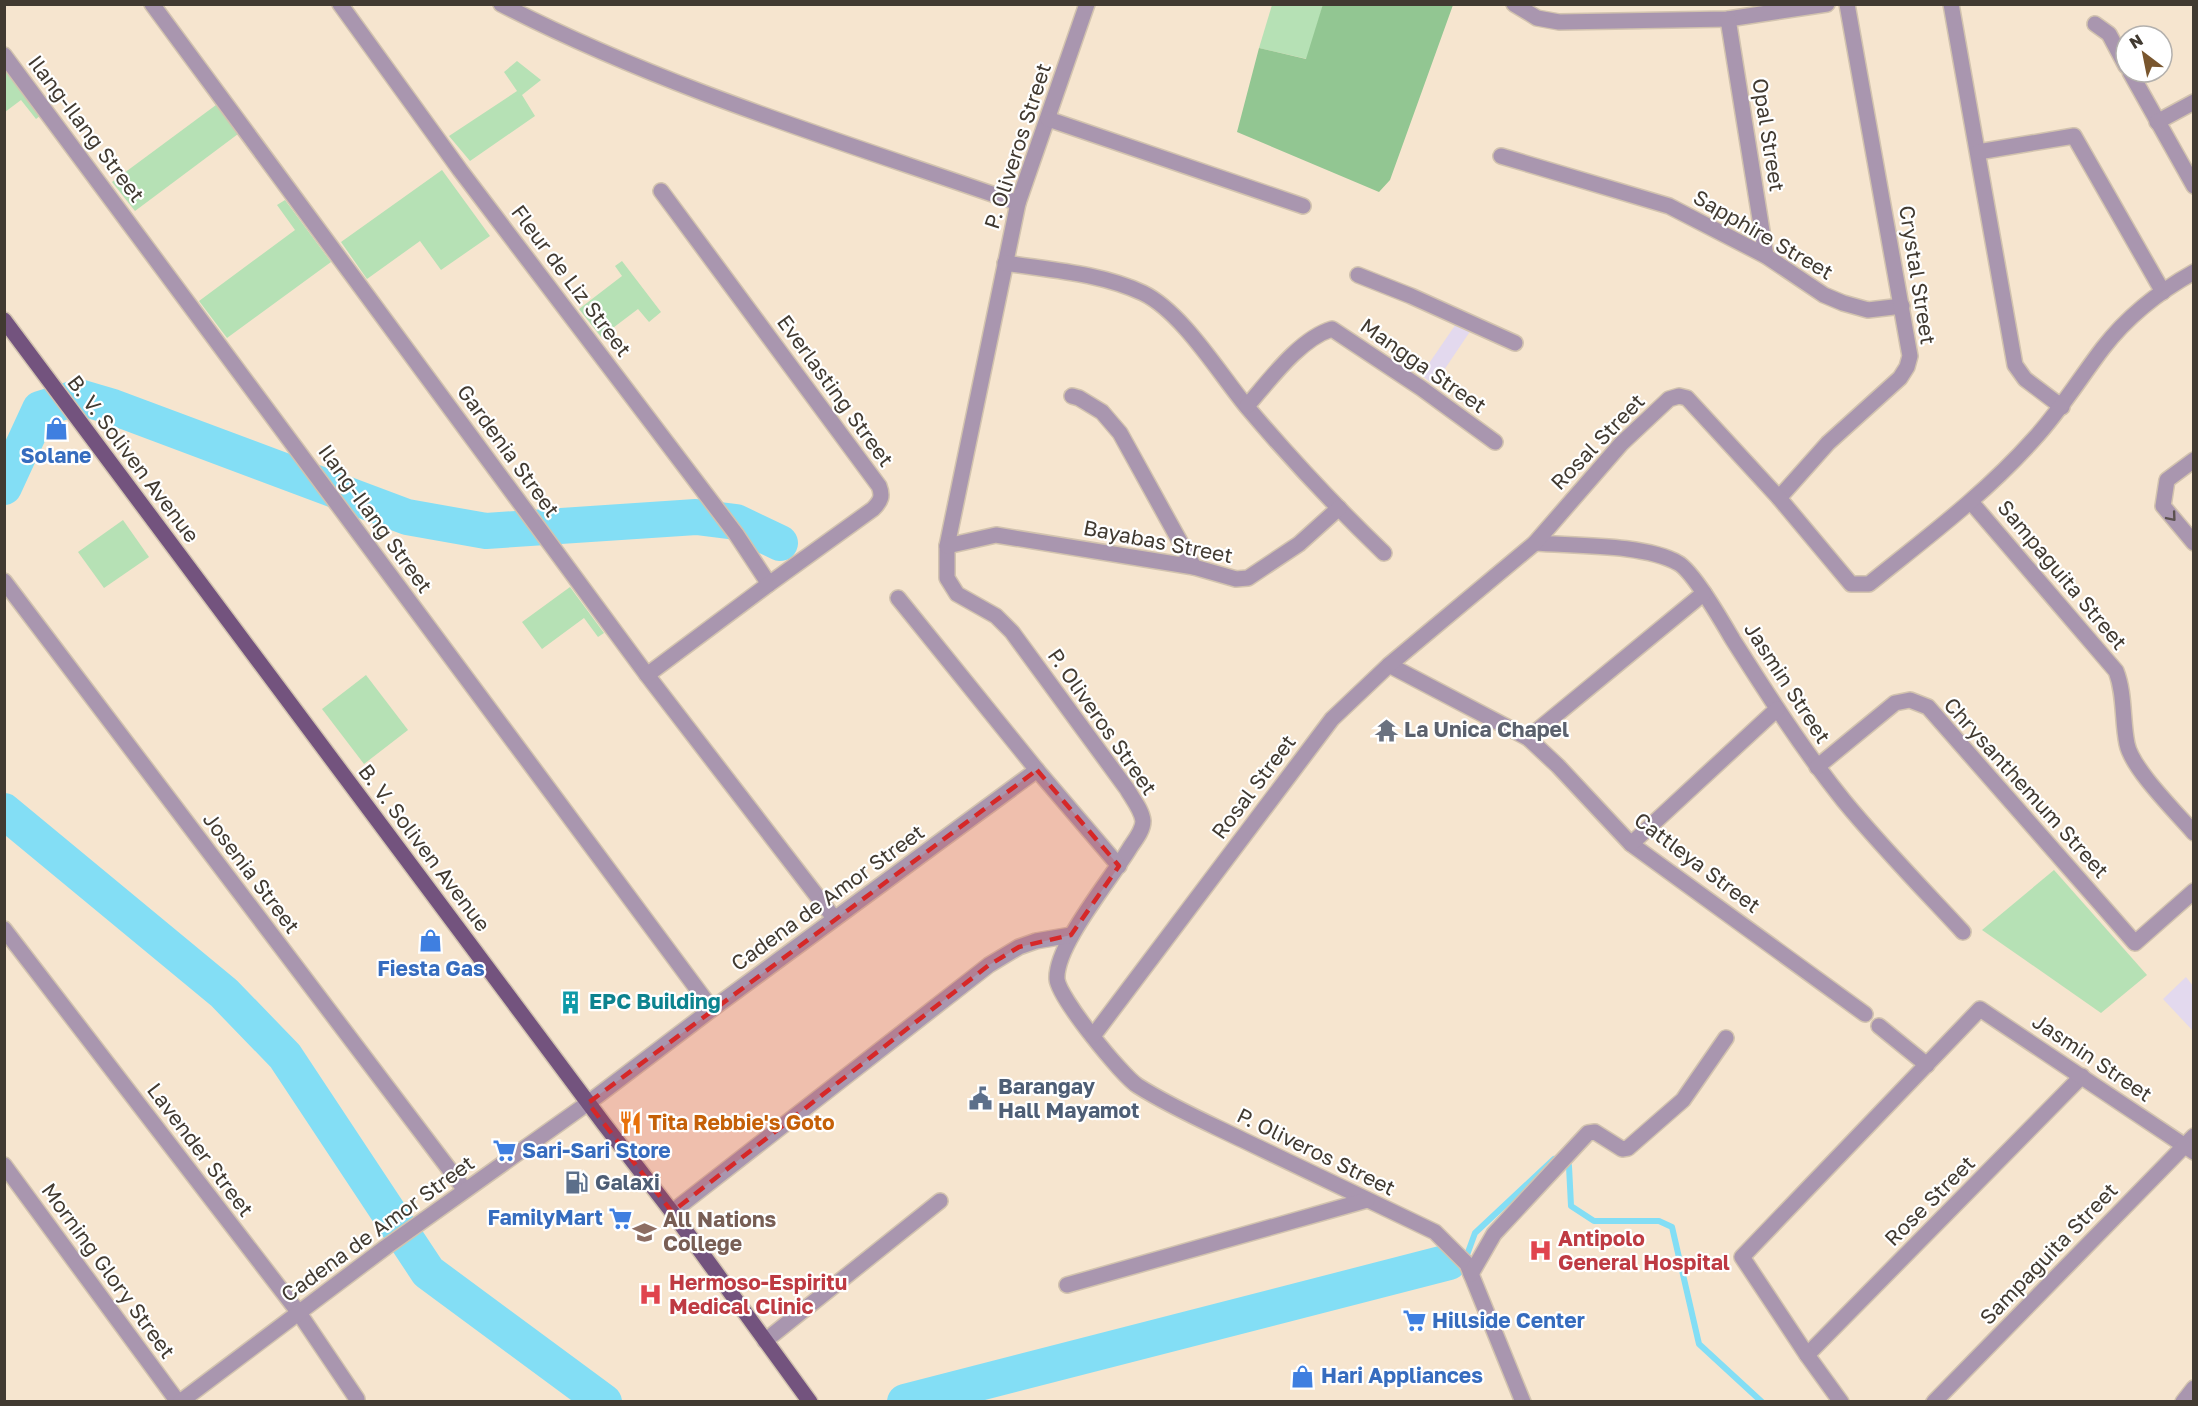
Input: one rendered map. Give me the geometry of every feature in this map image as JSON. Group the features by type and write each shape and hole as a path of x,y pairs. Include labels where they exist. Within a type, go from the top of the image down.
{"main road":[{"name":"B. V. Soliven Avenue","path":"4,320 672,1212 810,1401"}],"street":[{"name":"Gardenia Street","path":"152,4 647,675 834,918"},
{"name":"Fleur de Liz Street","path":"340,4 460,170 705,492 769,584"},
{"path":"501,4 594,50 659,77 1018,203"},
{"name":"P. Oliveros Street","path":"1087,4 1018,203 947,546 947,578 957,594 996,616 1012,633 1127,789 1143,822 1141,830 1119,866 1071,935 1057,968 1057,981 1061,993 1092,1036 1136,1085 1435,1232 1469,1269 1523,1401"},
{"path":"1514,4 1537,18 1559,22 1728,19 1827,4"},
{"path":"1951,4 2015,365 2025,379 2062,407"},
{"name":"Crystal Street","path":"1779,498 1828,443 1900,378 1907,367 1910,356 1849,7"},
{"name":"Opal Street","path":"1728,19 1766,256"},
{"path":"2095,24 2109,34 2114,43"},
{"name":"Ilang-Ilang Street","path":"4,55 712,1009"},
{"path":"2136,84 2193,186"},
{"path":"2157,122 2193,102"},
{"path":"1048,119 1303,206"},
{"path":"1978,152 2074,136 2163,292"},
{"name":"Sapphire Street","path":"1501,156 1669,206 1766,256 1824,295 1843,303 1868,310 1902,306"},
{"name":"Everlasting Street","path":"647,675 879,504 882,493 661,191"},
{"path":"1005,263 1095,277 1144,294 1166,309 1204,350 1247,406 1339,508 1384,553"},
{"name":"Rosal Street","path":"1092,1036 1332,719 1389,665 1535,543 1621,444 1669,399 1679,396 1688,398 1779,498 1851,584 1869,584 1971,501 2030,444 2062,407 2104,346 2139,309 2193,272"},
{"path":"1358,275 1515,343"},
{"name":"Mangga Street","path":"1247,406 1285,363 1310,341 1332,329 1421,388 1496,442"},
{"path":"1072,396 1102,412 1120,433 1194,567"},
{"path":"2193,460 2167,480 2163,506 2193,543"},
{"name":"Sampaguita Street","path":"1971,501 2116,671 2120,681 2127,746 2134,762 2193,833"},
{"name":"Bayabas Street","path":"947,546 996,535 1194,567 1236,579 1248,578 1299,544 1339,508"},
{"name":"Jasmin Street","path":"1535,543 1659,554 1681,564 1704,593 1777,709 1817,767 1845,803 1963,932"},
{"name":"Josenia Street","path":"4,580 465,1190"},
{"path":"1528,738 1704,593"},
{"path":"898,598 1037,770 1119,866"},
{"name":"Cattleya Street","path":"1389,665 1528,738 1558,766 1631,844 1864,1014"},
{"name":"Chrysanthemum Street","path":"1817,767 1895,703 1910,700 1928,707 2135,943 2193,891"},
{"path":"1631,844 1777,709"},
{"name":"Cadena de Amor Street","path":"179,1401 1037,770"},
{"name":"Lavender Street","path":"4,930 299,1313 357,1399"},
{"path":"672,1212 989,965 1019,947 1036,941 1071,935"},
{"name":"Jasmin Street","path":"1807,1355 1742,1257 1980,1009 2190,1144"},
{"path":"1879,1026 1927,1065"},
{"path":"1469,1269 1494,1234 1588,1133 1595,1132 1622,1149 1628,1148 1683,1100 1726,1038"},
{"name":"Rose Street","path":"1807,1355 2082,1076"},
{"name":"Sampaguita Street","path":"1934,1401 2190,1144"},
{"name":"Morning Glory Street","path":"4,1165 179,1401"},
{"path":"1067,1285 1367,1200"},
{"path":"765,1341 940,1201"},
{"path":"1807,1355 1841,1401"},
{"path":"2183,1401 2193,1388"}],"highlighted area":[{"path":"1037,770 1119,866 1071,935 1019,947 989,965 672,1212 588,1103"}],"shaded area":[{"path":"1456,324 1471,330 1434,385 1421,375"},
{"path":"2186,977 2193,986 2193,1031 2163,999"}],"green space":[{"path":"1323,4 1453,5 1390,180 1379,192 1237,132 1259,48 1306,59"},
{"path":"1272,5 1323,5 1307,59 1259,48"},
{"path":"517,61 541,80 522,95 535,116 470,161 449,136 517,91 504,72"},
{"path":"5,66 41,115 36,119 21,100 5,112"},
{"path":"216,105 238,134 135,211 112,182"},
{"path":"442,170 490,236 441,270 420,241 367,279 341,242"},
{"path":"285,200 331,262 227,338 199,301 295,230 277,205"},
{"path":"622,261 661,312 649,322 638,309 601,337 579,309 622,276 615,266"},
{"path":"123,520 149,557 104,588 78,552"},
{"path":"570,587 604,633 598,637 584,618 542,649 522,622"},
{"path":"366,675 408,730 364,764 322,709"},
{"path":"2054,870 2147,975 2101,1013 1982,930"}],"waterway":[{"path":"4,487 40,409 79,397 113,407 407,517 486,531 696,517 736,522 780,543"},
{"path":"4,811 224,993 285,1056 428,1272 604,1402"},
{"path":"1467,1255 1475,1233 1554,1159"},
{"path":"1569,1166 1571,1206 1594,1221 1659,1221 1672,1227 1699,1344 1762,1402"},
{"path":"905,1402 1449,1262"}],"place":[{"name":"Solane","path":"56,428"},
{"name":"La Unica Chapel","path":"1386,730"},
{"name":"Fiesta Gas","path":"431,941"},
{"name":"EPC Building","path":"571,1002"},
{"name":"Barangay Hall Mayamot","path":"980,1099"},
{"name":"Tita Rebbie's Goto","path":"630,1123"},
{"name":"Sari-Sari Store","path":"504,1151"},
{"name":"Galaxi","path":"577,1183"},
{"name":"FamilyMart","path":"621,1218"},
{"name":"All Nations College","path":"645,1232"},
{"name":"Antipolo General Hospital","path":"1540,1251"},
{"name":"Hermoso-Espiritu Medical Clinic","path":"651,1295"},
{"name":"Hillside Center","path":"1414,1321"},
{"name":"Hari Appliances","path":"1303,1376"}]}
